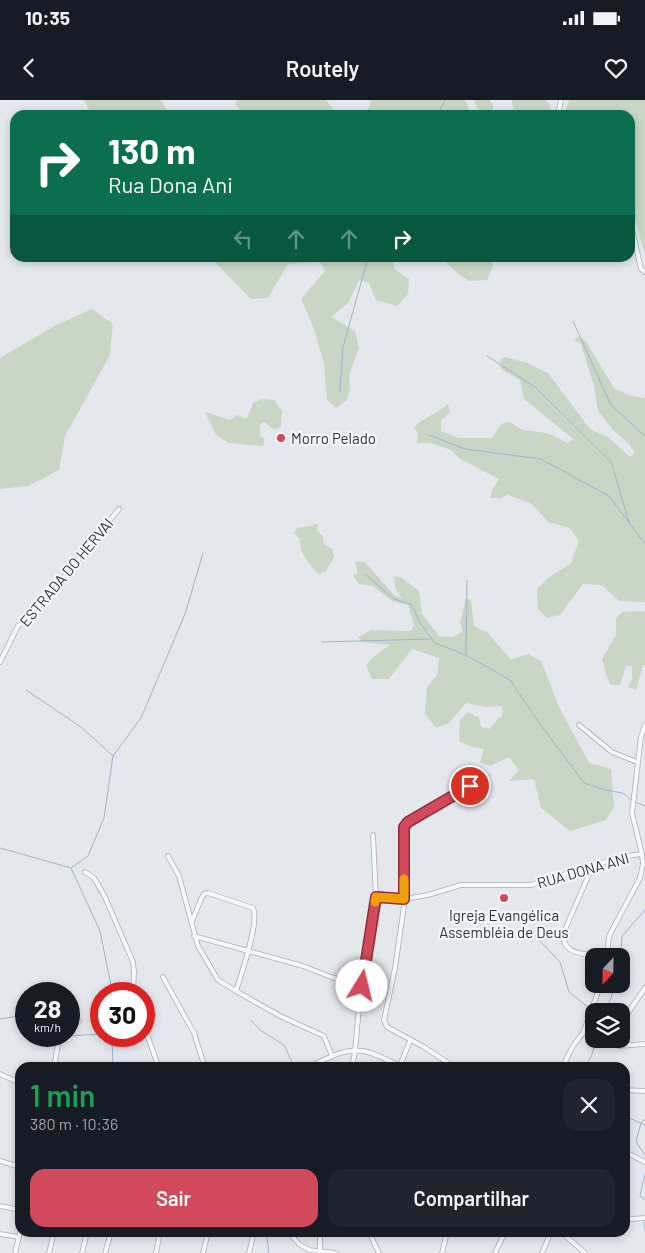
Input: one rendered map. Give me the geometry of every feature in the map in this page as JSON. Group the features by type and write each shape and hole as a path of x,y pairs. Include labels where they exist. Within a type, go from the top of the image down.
{"street":[{"path":"635,242 641,268 645,272"},
{"name":"ESTRADA DO HERVAI","path":"0,662 18,626 42,604 119,509"},
{"path":"579,725 612,752 637,762"},
{"path":"608,948 609,936 640,878 643,864 632,813 637,762 641,737 645,726"},
{"path":"447,1062 387,1027 384,1020 395,968 404,899 404,827 408,822 470,786"},
{"path":"353,1062 362,986 376,897 373,835"},
{"name":"RUA DONA ANI","path":"376,897 404,899 428,895 462,885 531,885 620,857 642,854"},
{"path":"168,856 179,876 198,946 218,980 280,1016 324,1036 332,1056"},
{"path":"585,954 572,952 562,939 593,865"},
{"path":"85,872 94,878 105,897 133,962 134,982"},
{"path":"192,922 202,897 208,893 253,908 255,912 254,924 236,990"},
{"path":"194,936 303,966 362,986"},
{"path":"163,977 194,1033 203,1062"},
{"path":"630,1010 645,988"},
{"path":"565,1062 573,1046 583,1033 599,993"},
{"path":"402,1062 410,1041"},
{"path":"630,1045 645,1044"},
{"path":"55,1062 58,1047"},
{"path":"152,1047 157,1062"},
{"path":"320,1062 332,1056 365,1051 391,1062"},
{"path":"0,1074 15,1081"},
{"path":"630,1090 645,1091"},
{"path":"630,1155 645,1162"},
{"path":"0,1161 15,1166"},
{"path":"0,1206 15,1209"},
{"path":"630,1219 645,1218"},
{"path":"0,1234 15,1235"},
{"path":"15,1253 19,1237"},
{"path":"49,1253 53,1237"},
{"path":"82,1253 86,1237"},
{"path":"105,1253 109,1237"},
{"path":"156,1253 159,1237"},
{"path":"203,1253 207,1237"},
{"path":"250,1253 253,1237"},
{"path":"293,1237 304,1248 336,1253"},
{"path":"320,1237 320,1252"},
{"path":"371,1237 379,1253"},
{"path":"442,1253 447,1237"},
{"path":"495,1253 503,1237"},
{"path":"542,1253 549,1237"},
{"path":"566,1237 585,1253"}],"green space":[{"path":"84,100 161,100 167,110 89,110"},
{"path":"237,100 326,100 334,110 240,110 235,103"},
{"path":"371,100 465,100 470,110 368,110"},
{"path":"474,100 490,100 493,105 493,110 479,110"},
{"path":"512,100 546,100 550,105 550,110 513,110"},
{"path":"569,100 645,100 645,254 635,220 635,110 566,110"},
{"path":"215,262 320,262 288,264 268,298 251,299"},
{"path":"320,262 393,262 394,269 409,279 408,294 397,306 376,300 369,283 359,280 348,303 331,317 355,331 359,348 349,375 350,389 347,400 336,408 327,400 324,363 313,326 301,299 325,271"},
{"path":"446,262 492,262 493,266 487,280 469,281"},
{"path":"92,309 113,324 110,355 65,436 59,470 28,486 0,489 0,358 56,325"},
{"path":"578,337 585,340 614,388 628,395 645,398 645,602 619,601 602,585 583,584 560,615 547,618 538,609 537,589 548,578 571,563 579,541 570,528 548,522 532,504 507,495 501,498 490,498 492,490 499,479 460,459 451,450 431,443 417,443 418,434 414,427 448,404 450,412 441,421 441,431 459,438 492,438 501,424 509,422 523,430 547,433 568,443 573,439 524,399 520,380 501,369 500,360 505,357 527,363 548,373 590,429 608,437 630,457 635,453 629,444 612,429 598,411 594,386 581,344 574,340"},
{"path":"263,399 274,400 282,411 281,426 275,430 264,422 260,425 260,437 265,439 263,446 229,443 216,435 205,412 230,420 237,415 247,419 253,403"},
{"path":"318,523 317,531 323,536 324,544 332,549 334,557 326,571 319,574 305,558 301,549 300,538 294,534 297,528"},
{"path":"355,562 365,562 394,595 402,599 395,587 394,576 402,578 419,591 422,614 439,636 453,637 463,631 460,622 466,599 471,600 474,626 488,633 511,660 528,654 541,661 559,707 589,763 611,769 614,807 606,820 570,831 541,808 534,779 509,781 519,770 509,757 490,766 480,762 484,749 472,747 459,741 460,720 468,712 479,718 481,727 489,729 503,714 502,706 486,707 466,703 449,723 436,728 425,714 427,687 437,675 439,658 412,649 389,679 372,679 366,665 373,657 390,645 363,642 358,637 372,630 411,631 414,625 408,605 392,601 373,586 359,584 353,575 358,573"},
{"path":"645,611 645,665 643,665 636,690 628,687 632,679 632,666 626,666 620,685 611,685 602,659 616,635 616,619 622,612"}],"waterway":[{"path":"440,110 445,100"},
{"path":"340,392 343,347 367,262"},
{"path":"573,321 611,405 645,436"},
{"path":"487,356 535,387 611,462 629,522"},
{"path":"429,435 465,449 541,459 609,496 645,544"},
{"path":"110,982 100,931 71,868 88,856 104,818 113,756 141,718 185,614 203,553"},
{"path":"366,575 394,599 411,604 420,623 435,643 466,655 510,680 584,783 605,790 623,793 631,800"},
{"path":"466,654 467,580"},
{"path":"322,642 431,639"},
{"path":"26,690 81,727 113,756"},
{"path":"635,802 645,806"},
{"path":"0,848 71,868"},
{"path":"621,948 622,936 645,910"},
{"path":"535,936 560,962 569,992 585,1005"},
{"path":"609,1003 613,993"},
{"path":"0,1019 15,1017"},
{"path":"251,1020 260,1030 284,1045 292,1062"},
{"path":"80,1035 90,1035"},
{"path":"112,1047 113,1062"},
{"path":"588,1062 594,1048"},
{"path":"630,1118 645,1125"},
{"path":"645,1119 641,1123 636,1141 645,1156"},
{"path":"645,1174 640,1196 645,1200"},
{"path":"644,1222 645,1230"},
{"path":"267,1237 269,1253"}],"slow traffic":[{"path":"375,902 376,897 404,899 404,879"}],"place":[{"name":"Morro Pelado","path":"281,438"},
{"name":"Igreja Evangélica Assembléia de Deus","path":"504,898"}],"route":[{"path":"362,986 376,897 404,899 404,827 408,822 470,786"}]}
